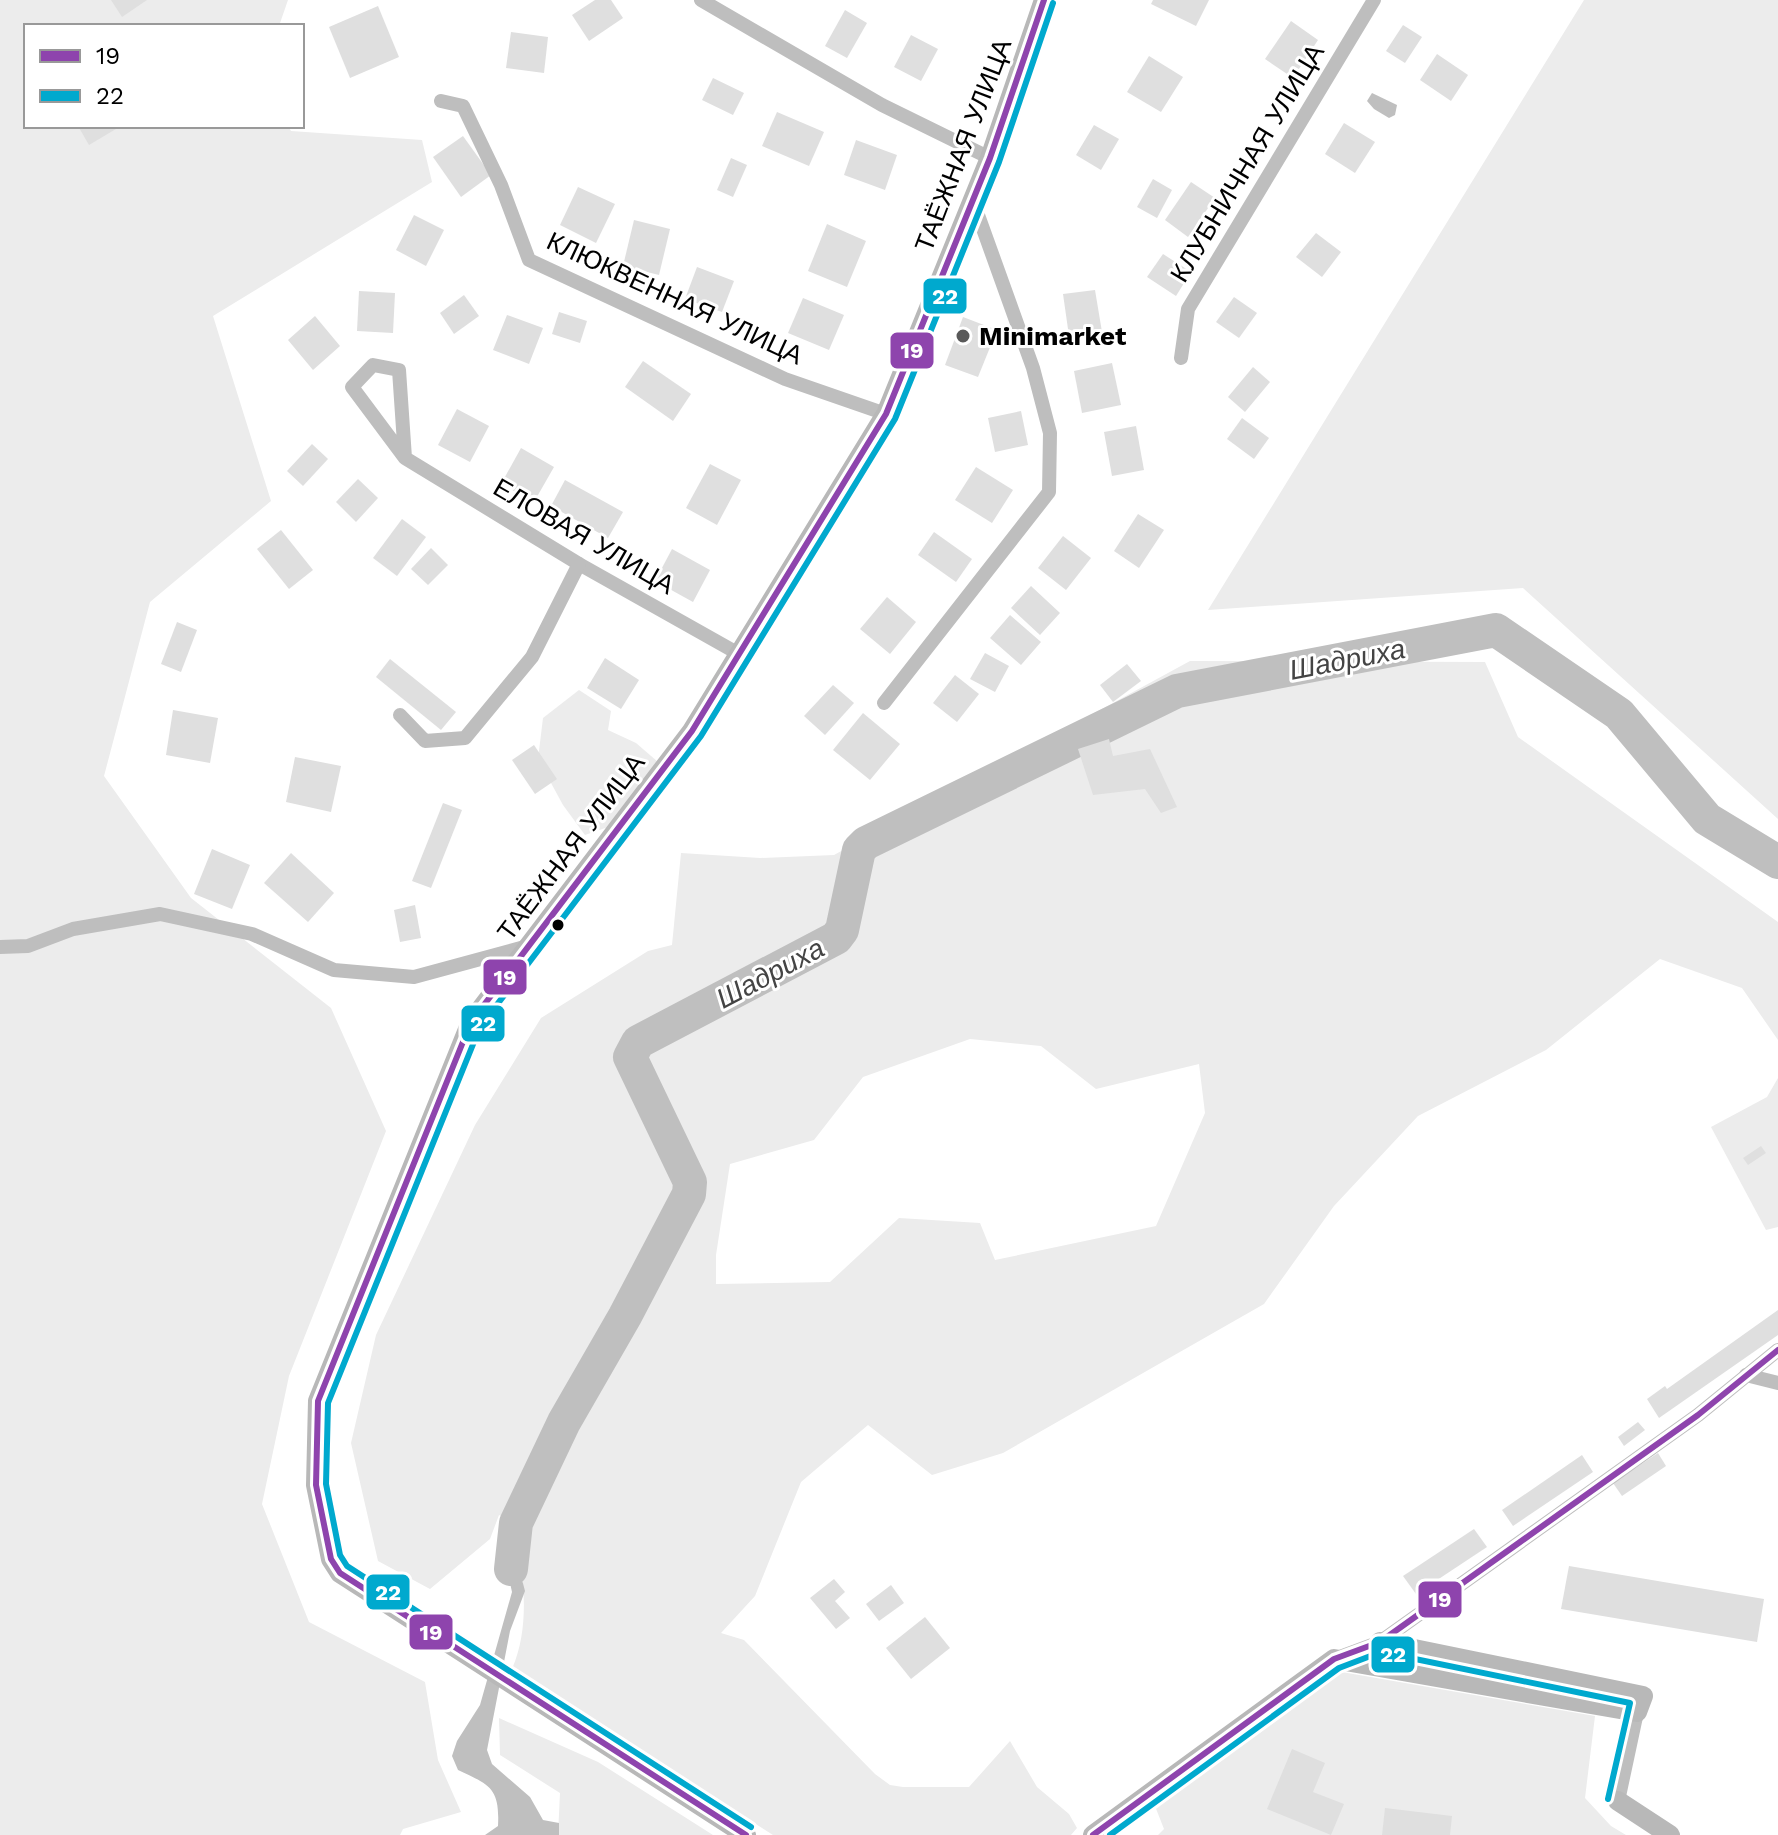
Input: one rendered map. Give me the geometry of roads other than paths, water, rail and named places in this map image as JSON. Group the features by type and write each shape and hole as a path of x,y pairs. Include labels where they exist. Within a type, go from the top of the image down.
{"street":[{"path":"701,0 882,105 990,158"},
{"name":"ТАЁЖНАЯ УЛИЦА","path":"746,1835 348,1580 331,1559 316,1485 318,1401 471,1022 692,731 886,414 990,158 1044,0"},
{"name":"КЛУБНИЧНАЯ УЛИЦА","path":"1181,358 1188,309 1374,0"},
{"name":"КЛЮКВЕННАЯ УЛИЦА","path":"441,101 463,106 501,185 529,260 785,379 886,414"},
{"path":"884,703 1049,492 1050,433 1037,381 973,201"},
{"name":"ЕЛОВАЯ УЛИЦА","path":"405,458 399,370 373,365 352,387 405,458 579,564 739,654"},
{"path":"400,715 425,741 465,738 532,657 579,564"},
{"path":"0,947 28,946 73,929 160,914 252,934 334,970 414,977 528,946"},
{"path":"1093,1835 1334,1659 1380,1642 1698,1415 1778,1350"},
{"path":"1746,1375 1778,1383"},
{"path":"1380,1642 1643,1696 1618,1801 1670,1835"},
{"path":"1334,1659 1637,1712"}],"waterway":[{"name":"Шадриха","path":"511,1569 516,1523 564,1422 625,1316 689,1194 690,1182 630,1057 638,1042 836,938 842,930 859,850 866,843 1177,691 1496,630 1619,714 1707,819 1778,862"}],"place":[{"name":"Minimarket","path":"963,336"}]}
